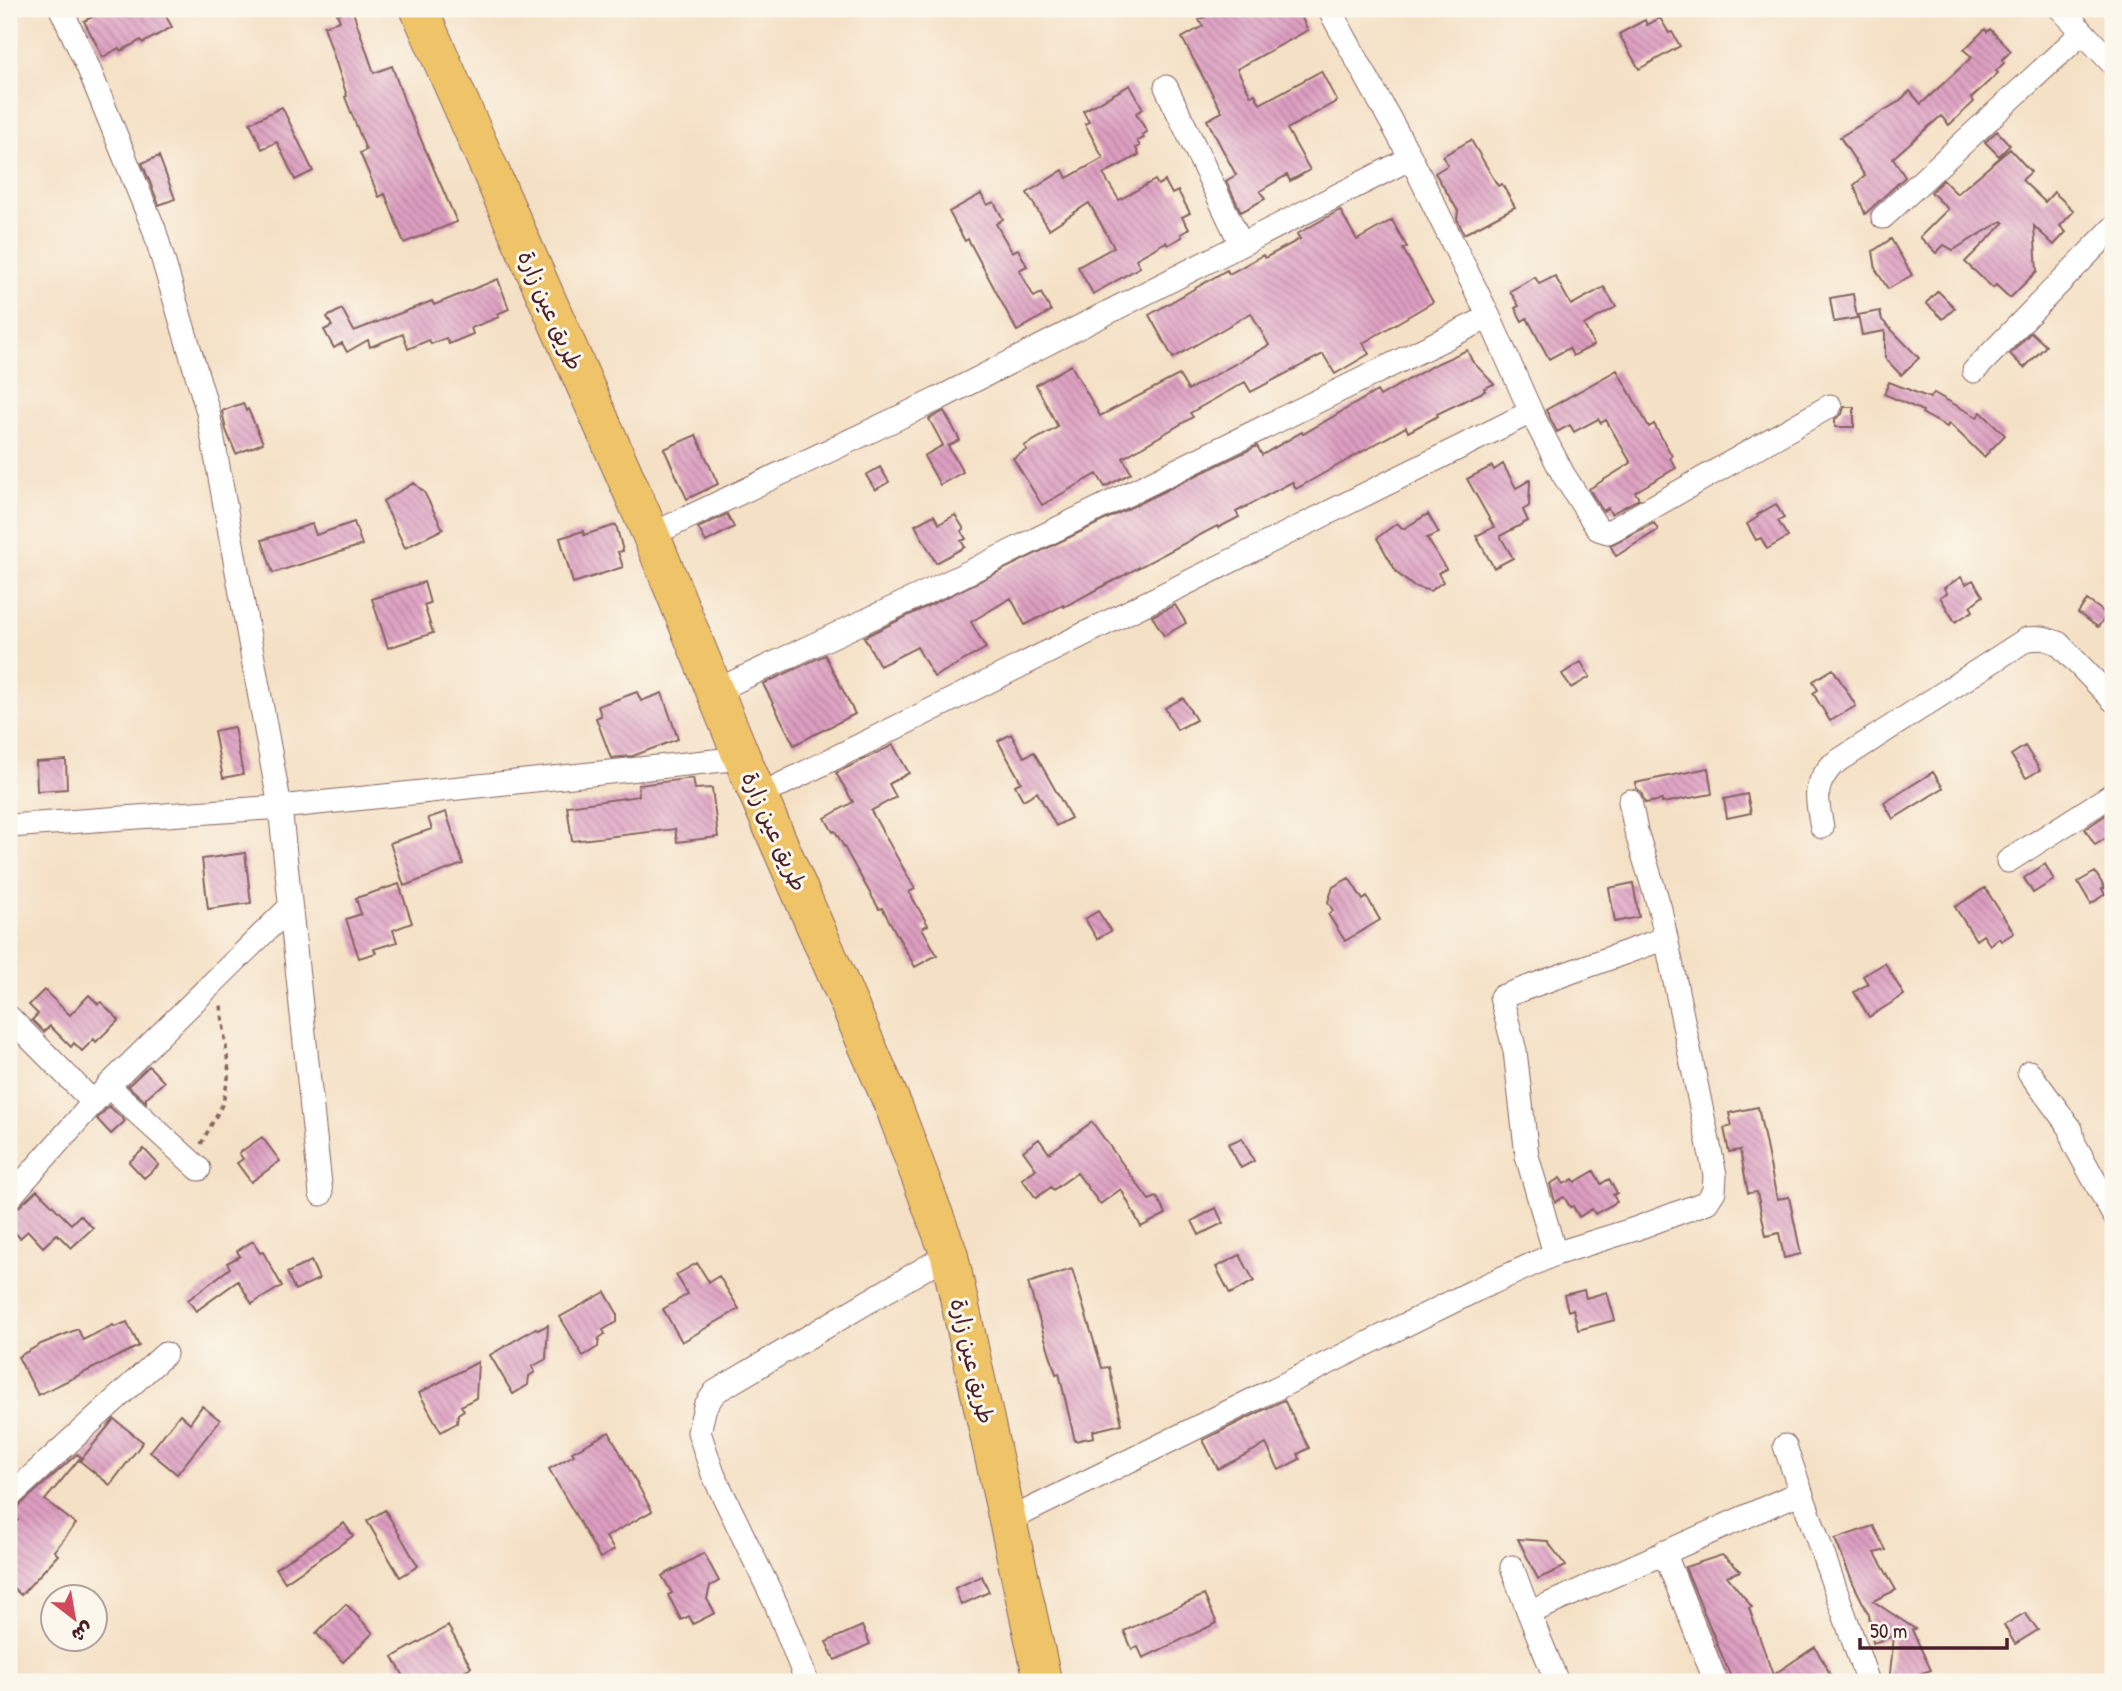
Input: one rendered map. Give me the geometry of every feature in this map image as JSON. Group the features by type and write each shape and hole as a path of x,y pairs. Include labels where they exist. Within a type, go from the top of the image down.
{"main road":[{"name":"طريق عين زارة","path":"419,9 651,535 742,758 895,1110 949,1254 1043,1682"}],"street":[{"path":"61,9 89,67 154,229 208,412 280,807 321,1194"},
{"path":"1329,9 1412,158 1489,317 1531,412 1594,526 1601,532 1608,532 1830,406"},
{"path":"2061,9 2113,64"},
{"path":"1884,217 2082,33"},
{"path":"1166,87 1241,244"},
{"path":"651,535 938,399 1412,158"},
{"path":"1975,371 2113,228"},
{"path":"715,691 956,579 1489,317"},
{"path":"760,795 1531,412"},
{"path":"1822,827 1817,799 1818,785 1832,765 2027,639 2043,638 2058,643 2113,700"},
{"path":"9,826 280,807 742,758"},
{"path":"2008,861 2113,794"},
{"path":"1009,1520 1402,1326 1555,1254 1690,1210 1706,1202 1714,1191 1715,1175 1660,909 1636,831 1630,801"},
{"path":"9,1198 100,1094 289,908"},
{"path":"1555,1254 1527,1156 1515,1051 1501,997 1666,938"},
{"path":"9,1017 100,1094 195,1165"},
{"path":"2029,1072 2071,1129 2074,1143 2113,1214"},
{"path":"807,1682 776,1604 713,1474 699,1432 705,1407 715,1392 949,1254"},
{"path":"9,1497 165,1354"},
{"path":"1785,1446 1868,1682"},
{"path":"1529,1613 1801,1492"},
{"path":"1664,1552 1716,1682"},
{"path":"1512,1567 1558,1682"}],"path":[{"path":"195,1165 223,1103 229,1073 221,1017 221,975"}],"building":[{"path":"90,9 162,9 172,27 143,43 141,40 103,57 84,21 94,16"},
{"path":"352,9 374,73 392,66 405,103 457,222 404,243 385,194 379,197 360,153 366,150 345,97 347,96 324,26 340,21 337,14"},
{"path":"1219,9 1297,9 1308,30 1237,69 1251,96 1255,94 1260,104 1321,71 1337,101 1287,129 1310,170 1290,181 1287,175 1260,191 1265,199 1241,212 1226,181 1236,175 1207,120 1222,112 1182,38 1203,26 1199,20"},
{"path":"1660,18 1680,46 1639,69 1619,34 1645,20 1647,25"},
{"path":"1985,29 1987,32 1990,29 2011,51 2002,60 2004,63 1996,71 1998,73 1971,98 1974,102 1949,125 1941,116 1893,158 1905,177 1865,214 1854,185 1865,176 1840,137 1898,102 1910,91 1921,104 1972,57 1964,50"},
{"path":"1130,85 1143,109 1136,113 1147,132 1142,135 1144,138 1137,141 1140,146 1136,148 1139,155 1103,174 1119,200 1155,180 1158,185 1165,181 1172,194 1178,191 1190,213 1182,217 1189,229 1181,234 1182,237 1168,245 1166,242 1136,259 1140,267 1093,294 1078,267 1114,247 1089,203 1049,229 1027,193 1063,170 1067,178 1103,158 1085,124 1089,122 1083,111"},
{"path":"282,107 313,171 295,180 277,142 262,149 250,123"},
{"path":"1997,131 2010,145 1999,156 1985,142"},
{"path":"1471,140 1498,186 1502,184 1515,207 1464,234 1457,219 1458,211 1435,173 1448,165 1443,156"},
{"path":"2010,149 2031,172 2022,180 2045,202 2054,192 2074,211 2060,226 2066,232 2054,245 2034,226 2037,271 2010,298 1996,285 1993,288 1965,262 2004,223 2002,221 1953,250 1944,245 1936,253 1920,237 1948,209 1931,192 1943,180 1957,194"},
{"path":"159,156 175,199 159,205 142,163"},
{"path":"981,194 987,205 994,202 1003,219 996,224 1012,252 1018,249 1027,266 1019,270 1034,297 1041,293 1051,311 1017,331 968,239 965,241 949,212"},
{"path":"1340,210 1357,240 1392,220 1407,247 1403,249 1433,302 1363,343 1369,354 1335,374 1323,354 1251,392 1245,382 1190,413 1193,417 1123,458 1131,473 1105,487 1097,474 1042,505 1013,458 1027,450 1024,446 1058,427 1036,385 1071,365 1100,416 1179,375 1188,390 1269,345 1251,313 1173,358 1149,315 1227,270 1229,274 1300,239 1297,234"},
{"path":"1891,239 1912,275 1888,289 1876,270 1873,251"},
{"path":"1555,276 1571,305 1604,287 1616,307 1584,325 1594,345 1573,356 1569,348 1549,359 1527,318 1522,321 1515,308 1519,306 1510,291 1535,277 1539,284"},
{"path":"498,279 509,309 497,314 499,317 471,328 473,334 449,344 446,338 431,344 429,340 408,349 403,334 370,347 368,340 347,352 342,343 334,348 324,330 332,326 327,317 342,309 354,331 432,301 434,305"},
{"path":"1938,291 1955,308 1943,319 1926,303"},
{"path":"1853,294 1857,318 1834,322 1830,298"},
{"path":"1880,311 1882,320 1919,358 1901,375 1885,358 1885,331 1862,335 1858,315"},
{"path":"2031,332 2046,346 2024,368 2010,354"},
{"path":"1467,350 1472,361 1494,384 1484,388 1485,391 1437,414 1438,416 1408,432 1406,427 1296,489 1292,482 1236,512 1239,517 1025,625 1011,598 971,622 986,648 934,677 917,647 880,666 864,637 1257,446 1262,455 1377,391 1380,396 1434,365"},
{"path":"1617,370 1649,427 1654,424 1676,468 1635,492 1639,499 1611,514 1608,508 1603,511 1589,489 1631,463 1606,420 1601,423 1598,419 1574,432 1570,425 1557,432 1546,410"},
{"path":"1889,382 1930,398 1934,393 1977,417 1981,412 2005,435 1984,457 1949,423 1947,427 1922,413 1923,411 1884,394"},
{"path":"243,403 263,443 236,454 222,411"},
{"path":"1844,407 1854,407 1854,427 1835,427 1835,419 1842,414"},
{"path":"944,411 960,440 948,446 963,472 940,485 924,456 943,445 929,419"},
{"path":"696,435 718,484 687,499 664,449"},
{"path":"1503,464 1516,488 1530,480 1529,506 1523,510 1528,521 1500,536 1513,558 1494,568 1476,536 1494,527 1467,479 1492,466 1494,470"},
{"path":"880,467 889,482 875,490 866,475"},
{"path":"414,483 424,492 443,529 405,548 383,501"},
{"path":"1776,504 1784,518 1778,521 1788,537 1767,549 1761,538 1756,540 1747,524"},
{"path":"727,514 734,527 706,542 698,528"},
{"path":"1428,514 1439,533 1427,538 1446,569 1438,573 1443,582 1430,591 1413,586 1397,573 1377,538 1397,523 1403,529"},
{"path":"934,515 939,524 955,515 964,529 961,531 966,539 961,541 965,547 936,563 915,525"},
{"path":"354,522 362,545 273,573 262,540 312,524 316,535"},
{"path":"1654,523 1658,530 1616,556 1610,545"},
{"path":"616,525 623,551 618,552 623,567 573,583 560,538 583,531 584,535"},
{"path":"1961,577 1966,584 1973,580 1983,596 1970,606 1973,611 1955,622 1940,597 1947,593 1944,588"},
{"path":"424,582 430,603 424,605 433,633 388,648 372,599"},
{"path":"2087,600 2107,614 2098,627 2078,613"},
{"path":"1175,605 1186,623 1164,636 1152,616"},
{"path":"825,655 855,714 794,745 763,684"},
{"path":"1581,662 1590,677 1571,688 1562,674"},
{"path":"1833,669 1856,706 1830,721 1813,693 1818,690 1813,681"},
{"path":"637,692 641,701 662,693 678,739 633,756 611,758 596,718 601,716 598,706"},
{"path":"1183,698 1196,720 1177,730 1165,708"},
{"path":"234,727 243,774 223,778 214,731"},
{"path":"1011,734 1024,757 1034,752 1071,818 1056,826 1037,792 1023,800 1015,785 1021,782 998,741"},
{"path":"893,745 909,773 889,784 896,797 871,811 915,889 909,892 928,925 922,928 937,955 915,967 882,908 879,909 825,818 853,802 836,773"},
{"path":"2025,746 2040,770 2026,778 2011,755"},
{"path":"66,760 67,789 37,791 36,762"},
{"path":"1708,768 1712,794 1662,803 1662,800 1645,803 1635,783"},
{"path":"1933,772 1943,788 1893,819 1884,803"},
{"path":"693,778 695,789 712,788 718,837 677,842 675,829 572,841 567,806 639,796 638,785"},
{"path":"1747,794 1751,813 1727,818 1724,799"},
{"path":"2113,810 2113,834 2095,845 2085,829"},
{"path":"446,812 463,864 404,886 390,843 432,829 428,818"},
{"path":"245,853 251,903 208,909 202,859"},
{"path":"2045,864 2054,880 2033,893 2024,878"},
{"path":"2095,872 2105,888 2102,889 2105,894 2091,904 2078,882"},
{"path":"1349,878 1363,900 1367,897 1380,920 1345,941 1328,914 1333,911 1328,902 1333,887"},
{"path":"1633,883 1639,917 1615,922 1609,888"},
{"path":"399,884 412,923 393,930 397,942 374,949 376,953 359,958 346,919 361,914 356,898"},
{"path":"1985,888 2014,933 2001,941 1999,938 1990,945 1983,935 1976,940 1955,907"},
{"path":"1098,911 1111,931 1097,939 1085,919"},
{"path":"1885,963 1904,995 1869,1017 1854,992 1868,984 1863,976"},
{"path":"44,990 70,1015 89,995 98,1004 101,1002 119,1020 82,1051 74,1043 71,1047 50,1026 44,1032 32,1020 38,1014 29,1005"},
{"path":"149,1066 164,1082 146,1098 146,1102 128,1086"},
{"path":"109,1106 125,1121 111,1134 97,1119"},
{"path":"1758,1107 1777,1199 1789,1197 1801,1254 1784,1258 1779,1233 1766,1236 1757,1192 1748,1193 1740,1150 1729,1152 1724,1128 1732,1126 1729,1113"},
{"path":"1092,1122 1149,1200 1157,1197 1166,1214 1141,1227 1121,1189 1100,1204 1077,1173 1036,1198 1022,1179 1036,1169 1023,1151 1039,1139 1049,1153"},
{"path":"262,1137 280,1161 251,1182 237,1163 243,1159 239,1153"},
{"path":"1242,1138 1254,1161 1241,1168 1228,1144"},
{"path":"144,1149 159,1165 144,1178 129,1162"},
{"path":"1594,1171 1601,1184 1609,1179 1617,1193 1613,1195 1617,1202 1595,1214 1592,1209 1579,1217 1564,1197 1555,1202 1550,1184 1560,1178 1564,1184 1573,1179 1575,1182"},
{"path":"37,1190 71,1224 80,1215 93,1228 71,1248 57,1234 43,1247 28,1231 20,1238 9,1226 9,1216"},
{"path":"1216,1208 1223,1223 1199,1235 1192,1221"},
{"path":"253,1241 260,1253 263,1252 282,1286 252,1304 238,1281 196,1311 188,1300 230,1268 227,1263 240,1256 237,1251"},
{"path":"1240,1255 1254,1281 1230,1294 1216,1267"},
{"path":"311,1261 319,1279 295,1290 287,1273"},
{"path":"697,1263 709,1282 719,1276 739,1309 682,1342 663,1309 688,1294 676,1275"},
{"path":"1072,1269 1102,1368 1109,1367 1122,1424 1093,1431 1094,1437 1075,1441 1059,1373 1056,1374 1028,1283"},
{"path":"1584,1290 1586,1298 1607,1292 1615,1320 1578,1330 1573,1309 1568,1311 1564,1295"},
{"path":"605,1292 617,1313 617,1322 603,1330 605,1334 599,1338 598,1347 583,1356 560,1317"},
{"path":"127,1322 139,1346 38,1395 18,1357 78,1329 83,1340 113,1325 115,1327"},
{"path":"548,1325 546,1359 532,1367 535,1372 529,1376 528,1385 513,1394 490,1355 536,1328 538,1330"},
{"path":"478,1362 476,1398 461,1406 464,1410 458,1414 457,1423 441,1432 419,1393"},
{"path":"1284,1400 1309,1448 1298,1454 1300,1459 1279,1470 1266,1444 1218,1469 1203,1440"},
{"path":"202,1406 220,1420 177,1474 150,1452 180,1414 190,1423"},
{"path":"114,1419 143,1442 110,1485 80,1461"},
{"path":"609,1432 652,1511 606,1537 614,1550 600,1558 549,1469 574,1455 572,1452"},
{"path":"77,1454 81,1457 45,1500 76,1524 54,1551 58,1555 21,1595 9,1584 9,1531 18,1520 9,1512"},
{"path":"385,1510 418,1566 400,1577 367,1521"},
{"path":"344,1523 353,1536 285,1582 276,1568"},
{"path":"1873,1526 1886,1550 1875,1553 1896,1590 1873,1601 1915,1629 1912,1630 1931,1670 1896,1682 1889,1682 1894,1636 1873,1643 1869,1615 1835,1539"},
{"path":"1518,1539 1547,1541 1566,1566 1538,1579"},
{"path":"704,1553 719,1581 710,1586 707,1599 715,1613 693,1624 689,1616 681,1620 668,1595 672,1593 662,1576"},
{"path":"1722,1555 1741,1571 1727,1576 1752,1607 1749,1608 1773,1675 1815,1647 1830,1674 1813,1682 1733,1682 1685,1567"},
{"path":"982,1576 989,1592 961,1605 955,1588"},
{"path":"1204,1595 1217,1623 1143,1658 1138,1647 1132,1649 1124,1631"},
{"path":"346,1604 373,1633 343,1662 316,1633"},
{"path":"2025,1613 2038,1630 2015,1644 2004,1625"},
{"path":"448,1626 471,1667 444,1682 407,1682 393,1657"},
{"path":"862,1626 870,1644 835,1660 826,1642"}]}
